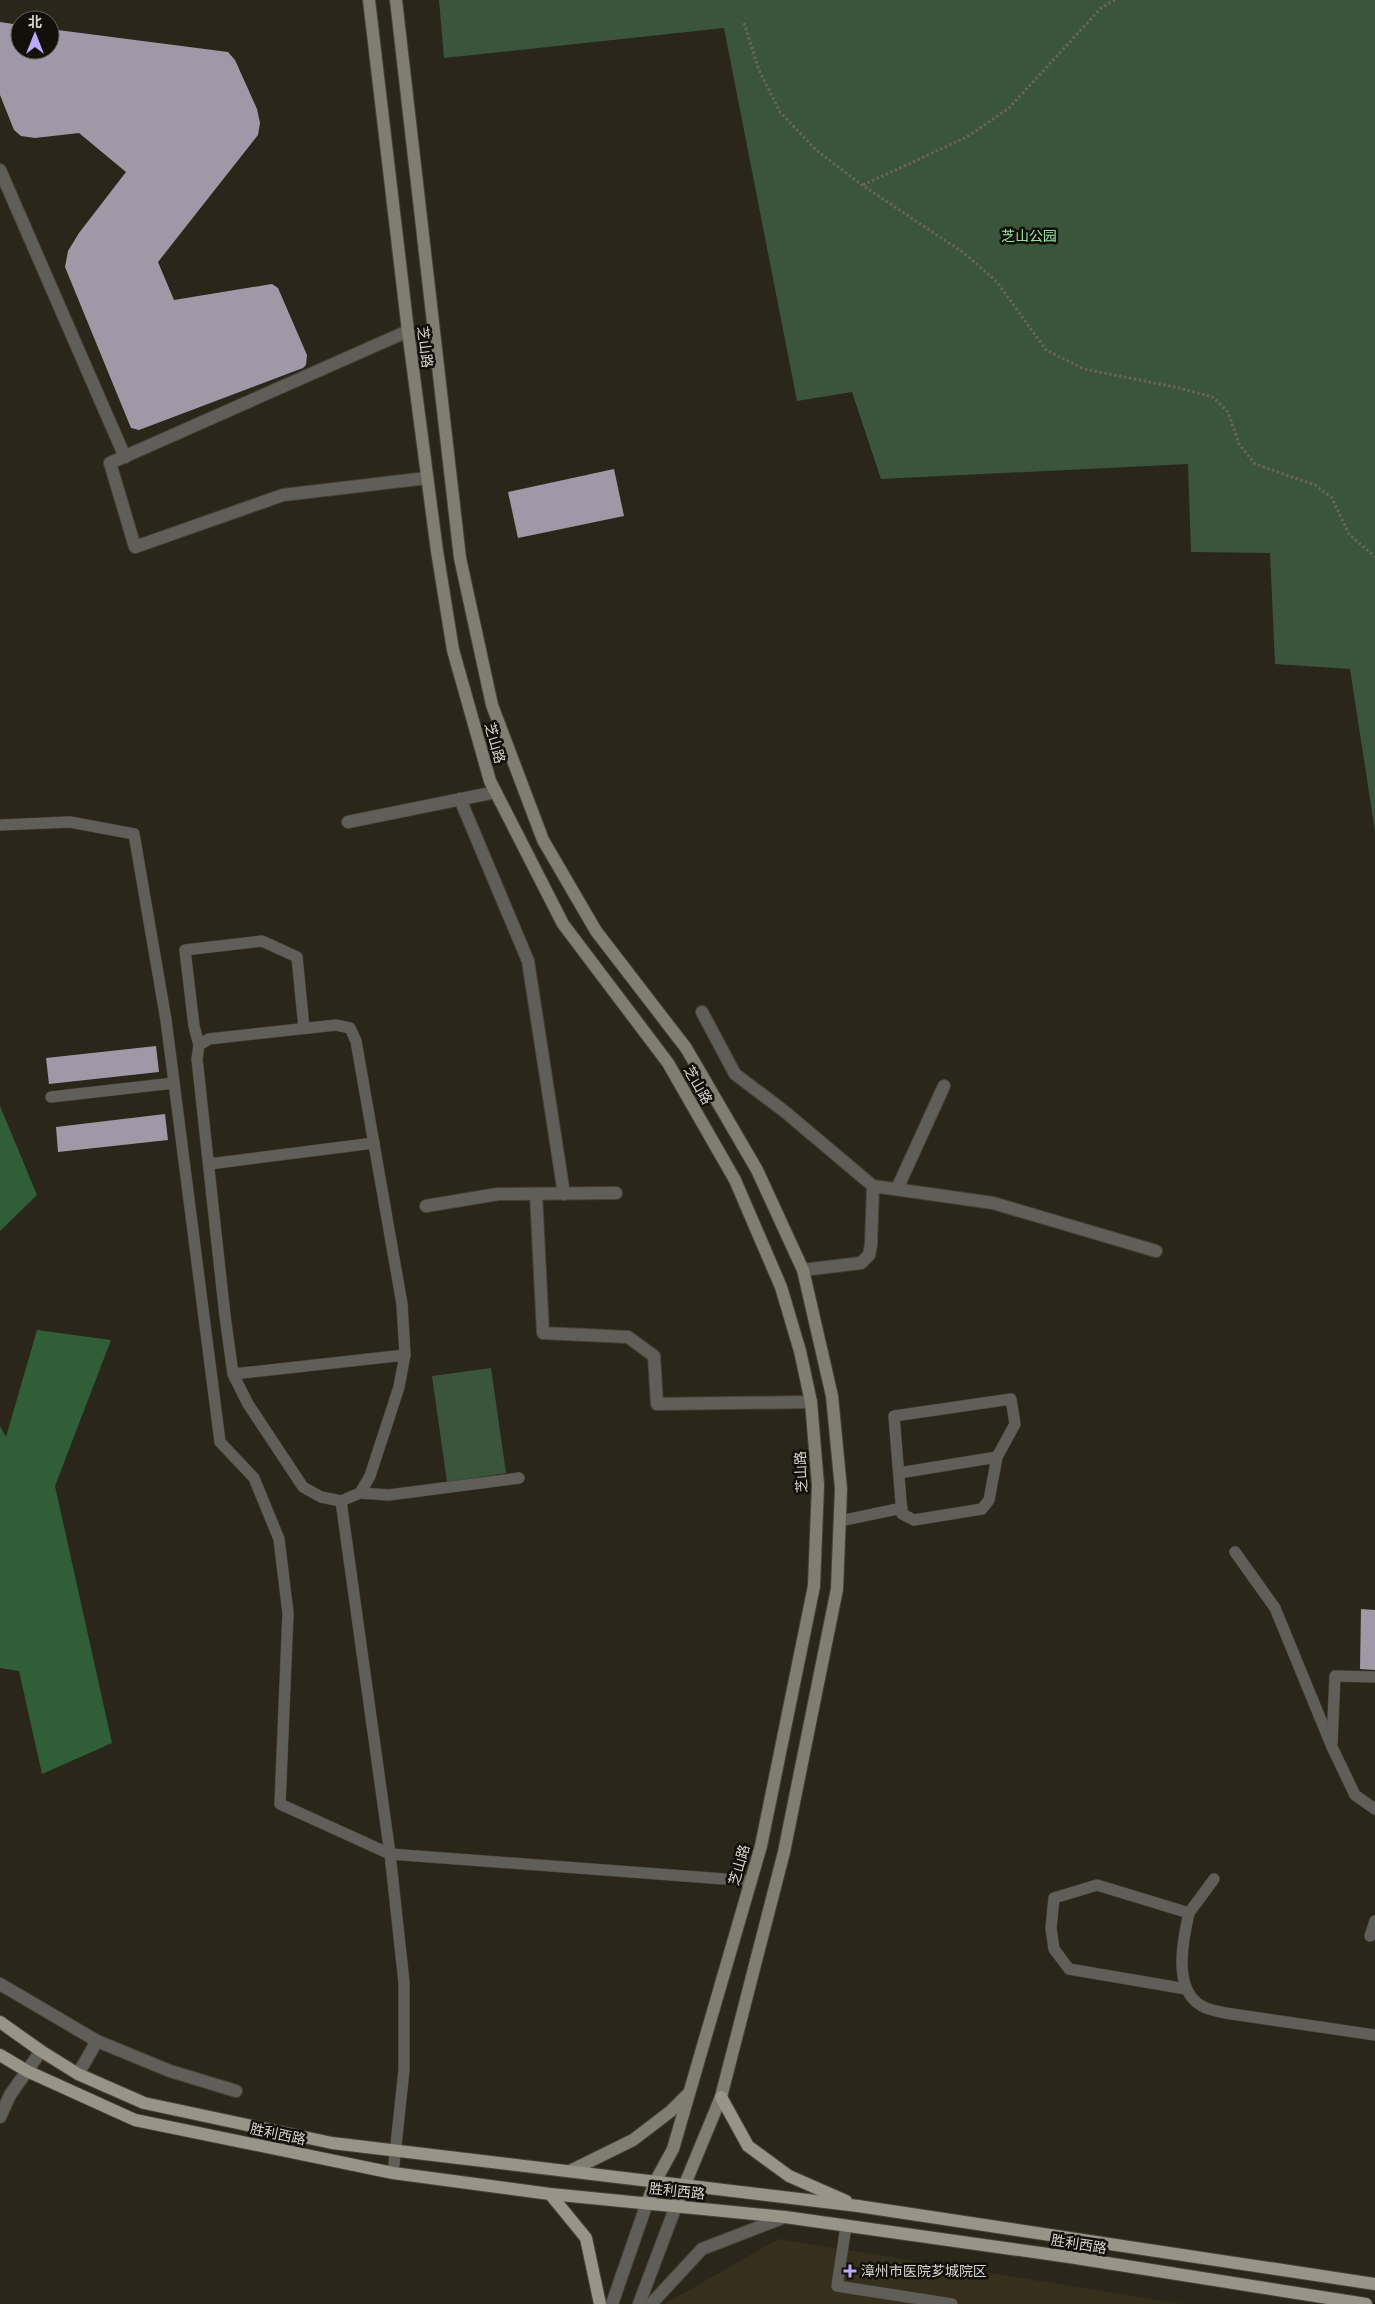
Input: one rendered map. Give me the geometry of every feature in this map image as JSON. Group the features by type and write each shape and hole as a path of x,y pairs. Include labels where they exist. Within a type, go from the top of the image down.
{"main road":[{"name":"芝山路","path":"369,0 408,331 427,478 453,650 490,782 562,924 668,1063 735,1180 781,1288 800,1351 811,1402 818,1485 814,1586 761,1846 673,2149 646,2203"},
{"path":"396,0 460,558 492,705 543,840 596,931 686,1048 757,1170 803,1270 832,1396 841,1489 837,1589 788,1832 721,2097 676,2206"},
{"path":"0,2022 78,2074 144,2103 332,2143 858,2206 1375,2284"},
{"name":"胜利西路","path":"0,2055 27,2072 135,2120 393,2173 550,2194 785,2217 1069,2257 1366,2304"},
{"path":"570,2172 633,2140 671,2111 689,2093"},
{"path":"721,2097 748,2146 789,2176 858,2206"},
{"path":"550,2194 586,2238 600,2304"}],"street":[{"path":"0,170 125,457"},
{"path":"408,331 110,463 135,547 283,495 427,478"},
{"path":"348,822 496,792"},
{"path":"460,799 528,961 564,1194"},
{"path":"702,1012 735,1074 784,1111 873,1186 993,1203 1156,1251"},
{"path":"897,1189 944,1086"},
{"path":"803,1270 861,1263 869,1255 873,1186"},
{"path":"426,1206 498,1194 616,1193"},
{"path":"536,1194 543,1333 628,1337 654,1356 657,1404 811,1402"},
{"path":"0,1984 97,2041 170,2072 236,2091"},
{"path":"78,2074 97,2041"},
{"path":"0,2117 10,2095 41,2051"},
{"path":"612,2304 646,2203"},
{"path":"640,2304 676,2206"},
{"path":"651,2304 702,2249 785,2217"}],"lane":[{"path":"0,825 70,822 134,834 166,1020 220,1442 254,1478 279,1539 288,1613 280,1804 390,1854 750,1881"},
{"path":"304,1028 297,957 262,941 185,950 194,1026 199,1045 197,1059 224,1316 233,1374 248,1404 303,1487 321,1496 341,1501 360,1493 390,1495 519,1478"},
{"path":"199,1045 209,1038 336,1025 350,1028 356,1040 402,1304 405,1355 399,1387 370,1476 360,1493"},
{"path":"51,1097 174,1083"},
{"path":"209,1164 374,1143"},
{"path":"233,1374 405,1355"},
{"path":"1012,1399 1015,1424 997,1457 989,1500 982,1509 914,1520 902,1514 899,1473 894,1416 1012,1399"},
{"path":"899,1473 997,1457"},
{"path":"341,1501 390,1854 404,1982 404,2070 393,2173"},
{"path":"840,1521 902,1508"},
{"path":"1235,1552 1275,1608 1332,1747 1355,1795 1375,1808"},
{"path":"1332,1747 1334,1676 1375,1677"},
{"path":"1214,1879 1189,1913 1181,1961 1186,1989 1201,2006 1224,2013 1375,2035"},
{"path":"1186,1989 1069,1969 1054,1949 1051,1928 1054,1898 1097,1885 1189,1913"},
{"path":"1370,1936 1375,1921"},
{"path":"846,2226 837,2286 952,2304"}],"path":[{"path":"862,185 967,137 1009,108 1102,7 1115,0"},
{"path":"744,23 759,70 780,112 816,150 862,185 964,253 997,282 1046,350 1084,369 1175,386 1214,397 1228,412 1239,444 1255,464 1314,485 1332,498 1350,534 1375,557"}],"shaded area":[{"name":"漳州市医院芗城院区","path":"778,2239 1183,2304 665,2304"}],"green space":[{"name":"芝山公园","path":"439,0 1375,0 1375,831 1350,669 1275,664 1270,553 1191,552 1188,464 881,479 852,392 797,401 724,28 444,58"},
{"path":"0,1106 37,1195 0,1231"},
{"path":"37,1330 111,1340 55,1486 112,1743 42,1774 19,1671 0,1668 0,1426 6,1437"},
{"path":"491,1368 506,1473 447,1482 432,1376"}],"building":[{"path":"0,22 10,24 10,60 60,60 60,30 228,52 235,60 257,109 260,123 258,135 158,262 174,300 272,284 278,288 307,355 306,365 303,368 139,430 131,428 65,267 68,251 79,233 126,172 79,133 35,138 21,136 14,130 0,95"},
{"path":"614,469 624,516 518,538 508,492"},
{"path":"156,1046 159,1072 49,1084 46,1058"},
{"path":"165,1114 168,1140 58,1152 56,1127"},
{"path":"1361,1609 1375,1610 1375,1670 1360,1669"}],"place":[{"name":"漳州市医院芗城院区","path":"850,2271"}]}
